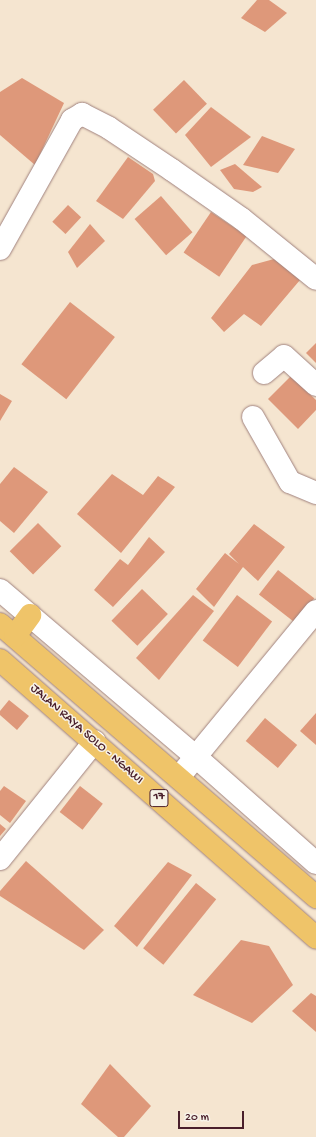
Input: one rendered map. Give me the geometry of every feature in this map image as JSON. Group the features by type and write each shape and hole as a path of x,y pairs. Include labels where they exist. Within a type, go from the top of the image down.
{"highway":[{"path":"7,630 30,615"},
{"name":"17","path":"7,630 316,896"},
{"name":"JALAN RAYA SOLO - NGAWI","path":"0,660 95,741 316,938"}],"street":[{"path":"0,249 72,120 82,114 109,128 179,175 314,272"},
{"path":"264,373 284,356 316,384"},
{"path":"253,417 290,482 316,493"},
{"path":"0,590 196,756 316,863"},
{"path":"179,777 316,611"},
{"path":"0,859 95,741"}],"building":[{"path":"257,0 269,0 287,13 265,32 241,18"},
{"path":"22,78 64,103 35,165 0,135 0,92"},
{"path":"184,80 207,104 176,134 153,110"},
{"path":"211,107 251,137 211,167 185,135"},
{"path":"262,136 295,149 278,173 243,165"},
{"path":"128,157 153,174 155,181 123,219 96,201"},
{"path":"235,164 262,187 253,192 234,189 220,170"},
{"path":"161,196 192,232 166,255 135,219"},
{"path":"68,205 81,217 65,234 52,222"},
{"path":"211,212 247,236 219,277 184,253"},
{"path":"90,224 105,241 77,268 68,252"},
{"path":"274,259 300,280 261,326 244,314 224,332 211,318 252,265"},
{"path":"70,302 115,337 66,399 21,364"},
{"path":"316,343 316,363 306,353"},
{"path":"291,376 316,400 316,410 298,429 268,399"},
{"path":"0,394 12,401 0,421"},
{"path":"14,467 48,492 14,533 0,521 0,484"},
{"path":"112,474 143,495 158,476 175,487 121,553 77,514"},
{"path":"38,523 61,546 33,575 10,551"},
{"path":"254,524 285,547 258,581 243,567 214,607 196,589 225,553 239,564 229,554"},
{"path":"149,537 165,552 113,607 94,590 120,559 128,565"},
{"path":"278,570 314,598 295,623 259,594"},
{"path":"142,589 168,614 137,646 111,621"},
{"path":"193,595 214,611 159,680 136,658"},
{"path":"237,595 272,621 238,667 203,641"},
{"path":"9,700 29,716 17,730 0,715 0,711"},
{"path":"316,713 316,745 300,731"},
{"path":"265,718 297,745 278,768 246,741"},
{"path":"4,786 26,801 10,823 0,815 0,791"},
{"path":"80,786 103,804 83,830 60,812"},
{"path":"0,824 6,829 0,836"},
{"path":"26,861 104,930 84,950 0,896 0,891"},
{"path":"168,862 192,875 137,947 114,926"},
{"path":"196,883 216,899 163,965 143,948"},
{"path":"241,940 269,946 293,985 252,1023 193,995"},
{"path":"311,993 316,996 316,1032 292,1011"},
{"path":"110,1064 151,1106 124,1137 118,1137 81,1104"}]}
